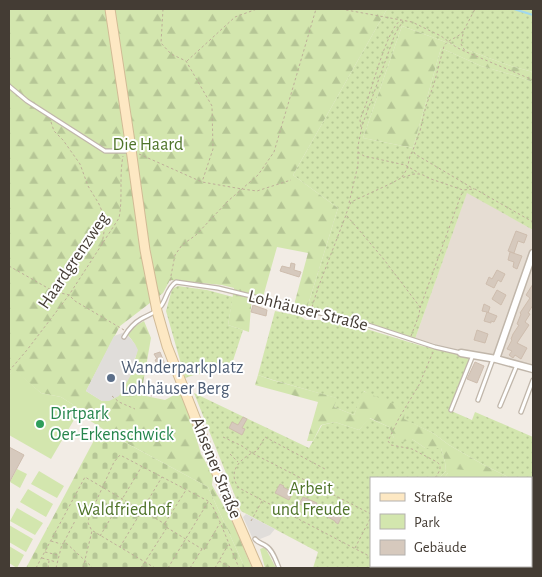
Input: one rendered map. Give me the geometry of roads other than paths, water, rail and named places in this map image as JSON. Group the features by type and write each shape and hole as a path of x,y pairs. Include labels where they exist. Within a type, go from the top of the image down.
{"main road":[{"name":"Ahsener Straße","path":"110,9 128,151 157,311 167,346 212,462 258,568"}],"street":[{"path":"495,358 531,263 533,252"},
{"name":"Lohhäuser Straße","path":"461,353 495,358 533,368"}],"lane":[{"path":"9,86 47,115 105,151 128,151"},
{"name":"Lohhäuser Straße","path":"157,311 163,305 171,286 176,282 218,288 368,325 435,347 461,353"},
{"path":"124,337 139,320 157,311"},
{"path":"451,410 473,355"},
{"path":"478,400 495,358"},
{"path":"500,406 517,364"},
{"path":"521,412 533,380"},
{"path":"255,539 270,549 279,568"}],"waterway":[{"path":"514,9 533,15"}],"place":[{"name":"Wanderparkplatz Lohhäuser Berg","path":"111,378"},
{"name":"Dirtpark Oer-Erkenschwick","path":"40,424"}],"park label":[{"name":"Die Haard","path":"148,145"},
{"name":"Arbeit und Freude","path":"311,499"},
{"name":"Waldfriedhof","path":"124,510"}]}
